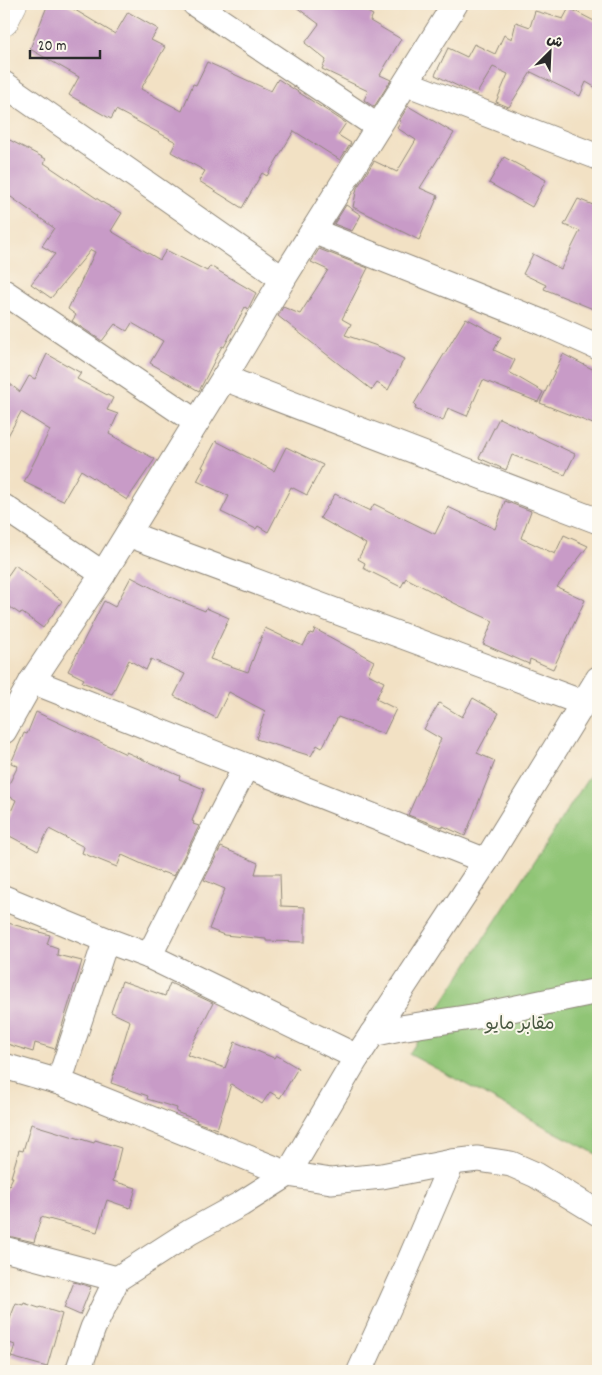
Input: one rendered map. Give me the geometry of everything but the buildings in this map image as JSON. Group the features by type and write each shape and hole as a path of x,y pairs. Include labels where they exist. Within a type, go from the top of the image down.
{"street":[{"path":"4,22 12,4"},
{"path":"195,4 378,127"},
{"path":"4,731 32,681 128,534 283,279 455,4"},
{"path":"406,83 598,157"},
{"path":"4,84 283,279"},
{"path":"313,231 544,323 598,347"},
{"path":"4,292 196,422"},
{"path":"224,378 598,521"},
{"path":"4,506 103,574"},
{"path":"128,534 583,703"},
{"path":"78,1371 93,1328 117,1279 190,1232 241,1204 288,1174 372,1034 486,861 598,679"},
{"path":"32,681 486,861"},
{"path":"149,956 246,766"},
{"path":"4,898 149,956 358,1057"},
{"path":"59,1082 106,940"},
{"path":"372,1034 478,1016 598,991"},
{"path":"4,1066 59,1082 288,1174 331,1181 382,1176 452,1162 478,1159 511,1164 536,1175 598,1214"},
{"path":"360,1371 452,1162"},
{"path":"4,1249 117,1279"}],"green space":[{"name":"مقابر مايو","path":"598,763 598,1155 409,1054"}]}
